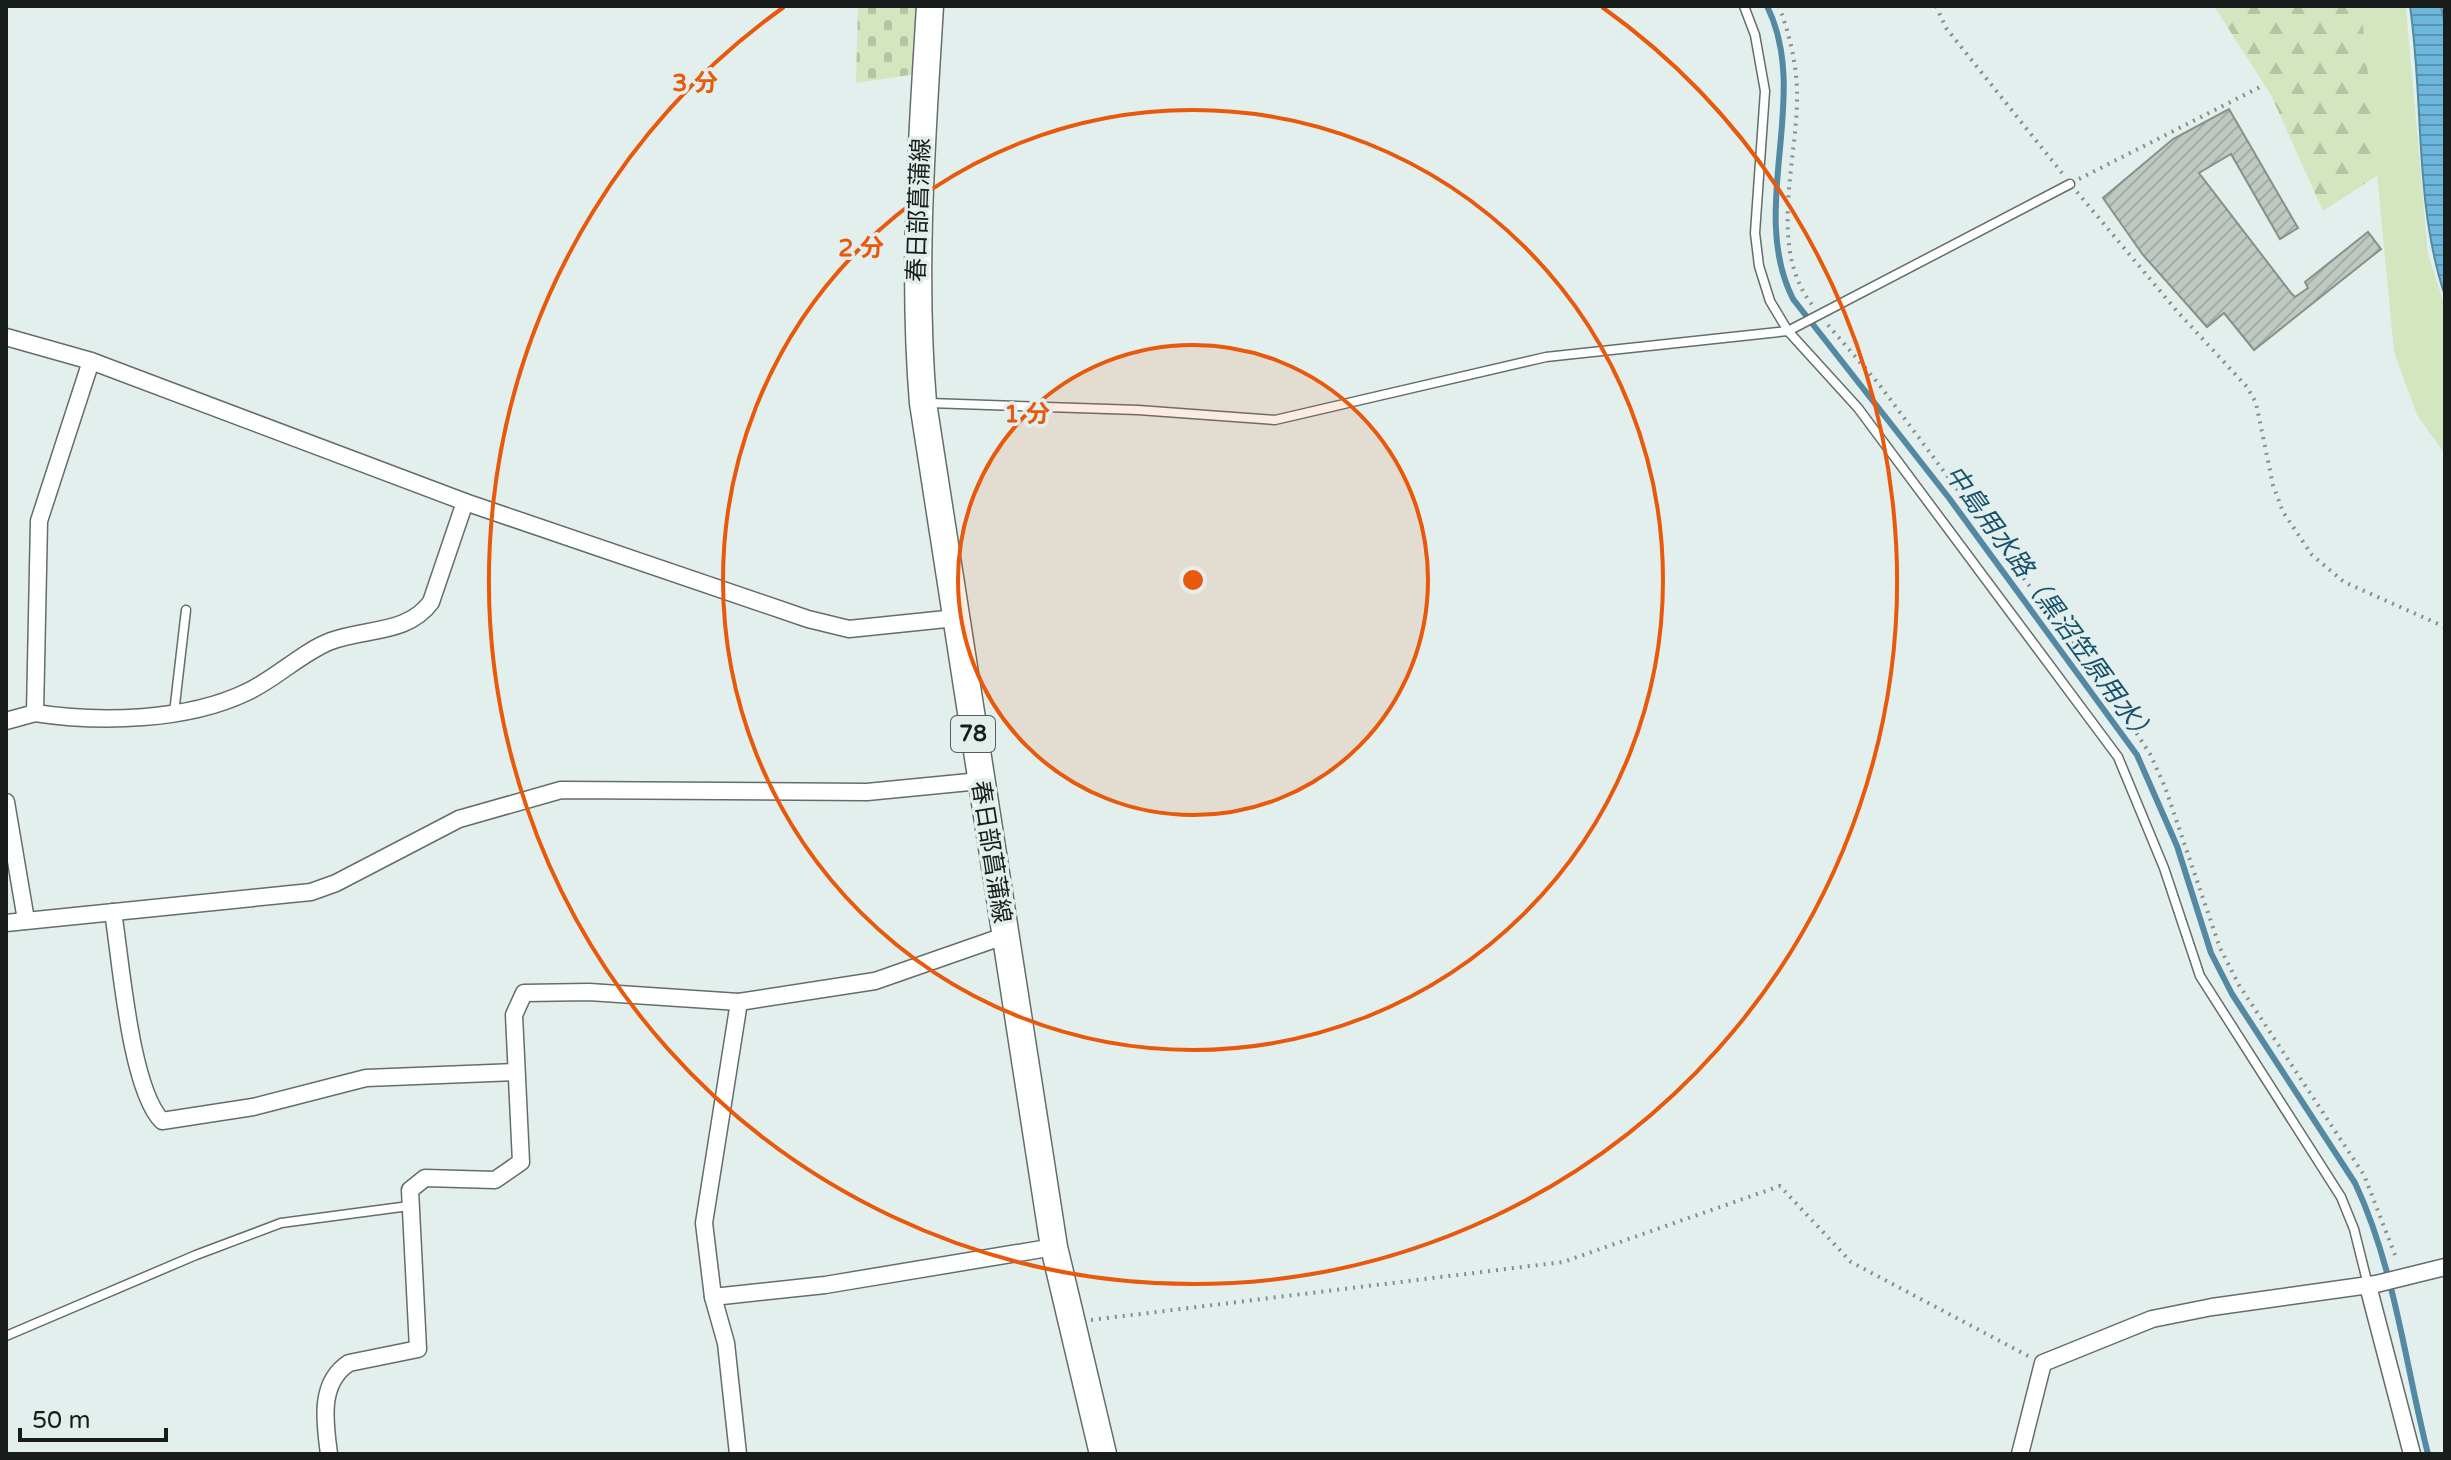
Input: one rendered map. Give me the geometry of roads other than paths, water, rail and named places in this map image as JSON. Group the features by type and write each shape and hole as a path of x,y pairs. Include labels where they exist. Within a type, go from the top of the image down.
{"main road":[{"name":"春日部菖蒲線","path":"930,6 915,244 916,320 923,403 1054,1247 1069,1323 1103,1454"}],"street":[{"path":"6,337 91,361 632,562 835,626 849,629 956,618"},
{"path":"35,713 39,521 91,361"},
{"path":"6,721 35,713 174,714 244,694 325,643 351,633 403,625 423,613 431,602 465,502"},
{"path":"6,923 311,892 336,883 459,819 561,790 867,792 980,781"},
{"path":"6,802 26,920"},
{"path":"113,912 137,1062 153,1111 162,1121 253,1107 366,1078 516,1072"},
{"path":"329,1454 325,1425 327,1393 340,1369 349,1363 418,1349 410,1190 425,1178 495,1180 521,1162 514,1015 524,993 589,992 739,1002 875,981 1004,936"},
{"path":"738,1454 726,1343 713,1297 704,1223 739,1002"},
{"path":"713,1297 825,1285 1054,1247"},
{"path":"2020,1454 2043,1363 2152,1319 2212,1307 2372,1285 2445,1267"},
{"path":"2372,1285 2412,1454"}],"lane":[{"path":"1744,6 1755,35 1765,91 1755,233 1759,266 1770,301 1858,408 2118,757 2164,868 2200,976 2341,1197 2372,1285"},
{"path":"923,403 1138,410 1275,420 1546,357 1792,330 1814,312 2070,184"},
{"path":"174,714 186,610"},
{"path":"6,1336 196,1255 281,1223 409,1206"}],"water":[{"path":"2410,6 2441,6 2445,24 2445,296 2428,225"}],"waterway":[{"name":"中島用水路（黒沼笠原用水）","path":"1767,6 1779,41 1784,77 1776,227 1781,264 1793,299 1949,498 2137,755 2177,846 2211,953 2232,994 2355,1183 2369,1215 2390,1282 2428,1454"}]}
